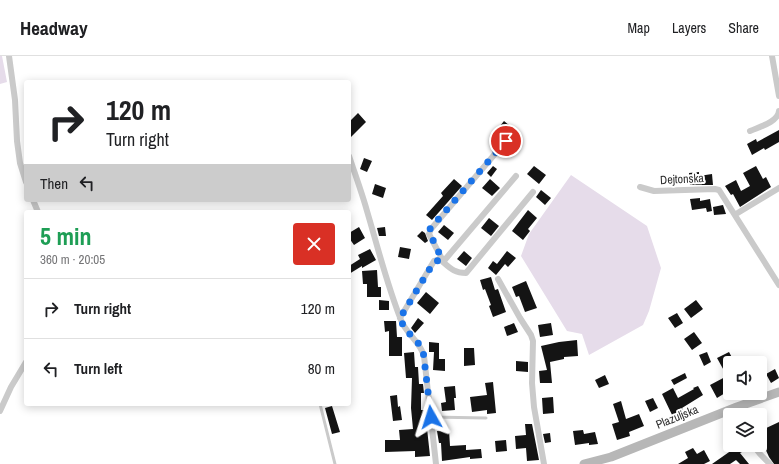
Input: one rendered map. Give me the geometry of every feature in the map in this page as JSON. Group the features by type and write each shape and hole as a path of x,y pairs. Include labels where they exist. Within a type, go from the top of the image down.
{"main road":[{"name":"Plazuljska","path":"744,408 779,392"},
{"name":"Plazuljska","path":"584,464 611,457 723,416"}],"street":[{"path":"9,56 15,100 17,141 20,163 24,176"},
{"path":"772,56 779,96"},
{"path":"750,131 774,119 778,115 779,111"},
{"path":"506,141 430,229 430,234 442,260 457,273 466,273 534,192"},
{"path":"351,162 367,211 389,289 400,318 406,330 423,350 436,464"},
{"path":"400,318 434,262 442,260 516,176"},
{"name":"Dejtonska","path":"640,187 654,191 719,190 736,214 779,286"},
{"path":"736,214 779,188"},
{"path":"498,278 534,341 532,383 534,407 544,464"},
{"path":"0,411 11,387 24,365"},
{"path":"758,452 770,464"}],"lane":[{"path":"320,406 335,464"},
{"path":"431,417 486,418"}],"shaded area":[{"path":"0,56 2,56 7,82 0,84"},
{"path":"571,175 647,226 661,268 649,311 643,325 589,355 582,334 567,331 521,256 529,234"}],"building":[{"path":"358,113 366,122 351,137 351,120"},
{"path":"504,121 515,130 509,138 504,137 496,131"},
{"path":"779,130 779,142 752,155 747,144 756,139 757,142"},
{"path":"364,158 372,161 367,172 360,169"},
{"path":"493,166 497,169 491,177 487,173"},
{"path":"534,166 546,175 539,184 527,174"},
{"path":"756,166 763,179 766,177 771,187 740,207 733,194 731,195 725,186 736,180 741,191 750,186 743,173"},
{"path":"699,172 699,176 712,174 713,185 690,185 689,173"},
{"path":"454,179 462,186 432,220 426,215 443,196 441,193"},
{"path":"490,179 500,188 492,196 482,188"},
{"path":"375,184 386,188 383,198 372,194"},
{"path":"541,190 551,198 545,205 536,197"},
{"path":"700,198 700,201 710,199 712,211 707,212 706,208 692,210 690,199"},
{"path":"723,205 726,214 714,215 713,207"},
{"path":"528,210 537,218 528,229 530,231 523,240 512,231"},
{"path":"489,218 499,226 491,236 481,228"},
{"path":"444,225 454,233 448,240 438,232"},
{"path":"359,227 365,238 354,245 351,241 351,232"},
{"path":"385,227 386,236 379,236 377,228"},
{"path":"422,231 425,233 428,241 425,243 417,236"},
{"path":"400,247 411,249 409,259 398,257"},
{"path":"370,249 376,260 351,273 351,265 360,259 358,255"},
{"path":"464,251 472,258 466,266 457,259"},
{"path":"507,251 516,258 508,267 505,264 496,275 488,268 493,261 497,264"},
{"path":"377,270 378,287 381,287 381,297 367,297 367,284 363,284 362,271"},
{"path":"491,277 495,290 498,289 506,312 493,317 489,306 491,305 485,289 483,290 480,280"},
{"path":"526,281 537,308 525,312 519,296 516,297 512,287"},
{"path":"426,292 439,303 430,314 417,303"},
{"path":"379,300 389,301 389,310 379,310"},
{"path":"696,300 703,309 691,318 684,309"},
{"path":"677,313 683,323 675,328 668,318"},
{"path":"418,318 424,323 415,333 411,328"},
{"path":"384,321 396,321 397,337 402,337 402,356 389,356 389,331 385,332"},
{"path":"514,323 518,332 507,336 504,327"},
{"path":"551,323 553,335 540,337 538,325"},
{"path":"694,332 702,343 692,350 684,339"},
{"path":"577,340 578,356 564,357 564,359 550,362 552,383 540,383 539,371 547,370 541,346"},
{"path":"429,342 439,343 439,359 445,359 445,371 433,370 434,352 429,352"},
{"path":"464,348 474,348 475,365 464,366"},
{"path":"414,352 415,367 418,367 419,384 423,384 424,393 421,393 421,410 425,410 430,456 415,457 415,451 385,452 385,440 400,440 399,430 413,429 411,408 412,378 406,378 404,353"},
{"path":"707,352 711,362 704,366 699,355"},
{"path":"729,352 731,356 723,356 723,369 717,358"},
{"path":"516,361 528,362 528,372 516,371"},
{"path":"775,369 779,378 771,383 767,373"},
{"path":"685,373 687,378 674,385 671,380"},
{"path":"605,375 609,384 599,388 595,380"},
{"path":"723,378 723,394 717,398 710,385"},
{"path":"493,382 496,413 487,414 487,410 472,412 470,397 487,395 485,383"},
{"path":"455,386 455,410 442,411 441,403 446,402 444,387"},
{"path":"698,386 703,395 682,408 685,413 674,419 662,394 673,388 678,398"},
{"path":"397,395 398,407 400,406 402,420 393,421 390,396"},
{"path":"553,397 554,413 543,414 542,398"},
{"path":"653,398 658,408 650,412 645,401"},
{"path":"621,401 626,419 639,414 644,426 629,432 630,436 617,440 612,424 619,422 613,404"},
{"path":"332,406 340,432 332,434 325,408"},
{"path":"779,422 779,464 774,464 767,452 767,428"},
{"path":"525,424 532,424 539,460 527,461 526,448 516,449 515,436 526,435"},
{"path":"449,430 450,446 466,445 466,450 481,449 482,458 470,459 470,457 442,461 441,443 439,443 437,431"},
{"path":"583,430 584,434 595,432 598,444 589,445 589,443 575,445 573,431"},
{"path":"550,433 551,442 545,443 543,434"},
{"path":"506,440 507,451 496,452 495,441"},
{"path":"693,448 697,454 704,450 710,461 704,464 678,464 688,458 685,452"},
{"path":"729,452 742,452 740,453 749,464 740,464 736,460 730,464 712,464"}],"route":[{"path":"431,417 423,350 406,330 400,318 434,262 442,259 429,232 430,229 506,141"}]}
